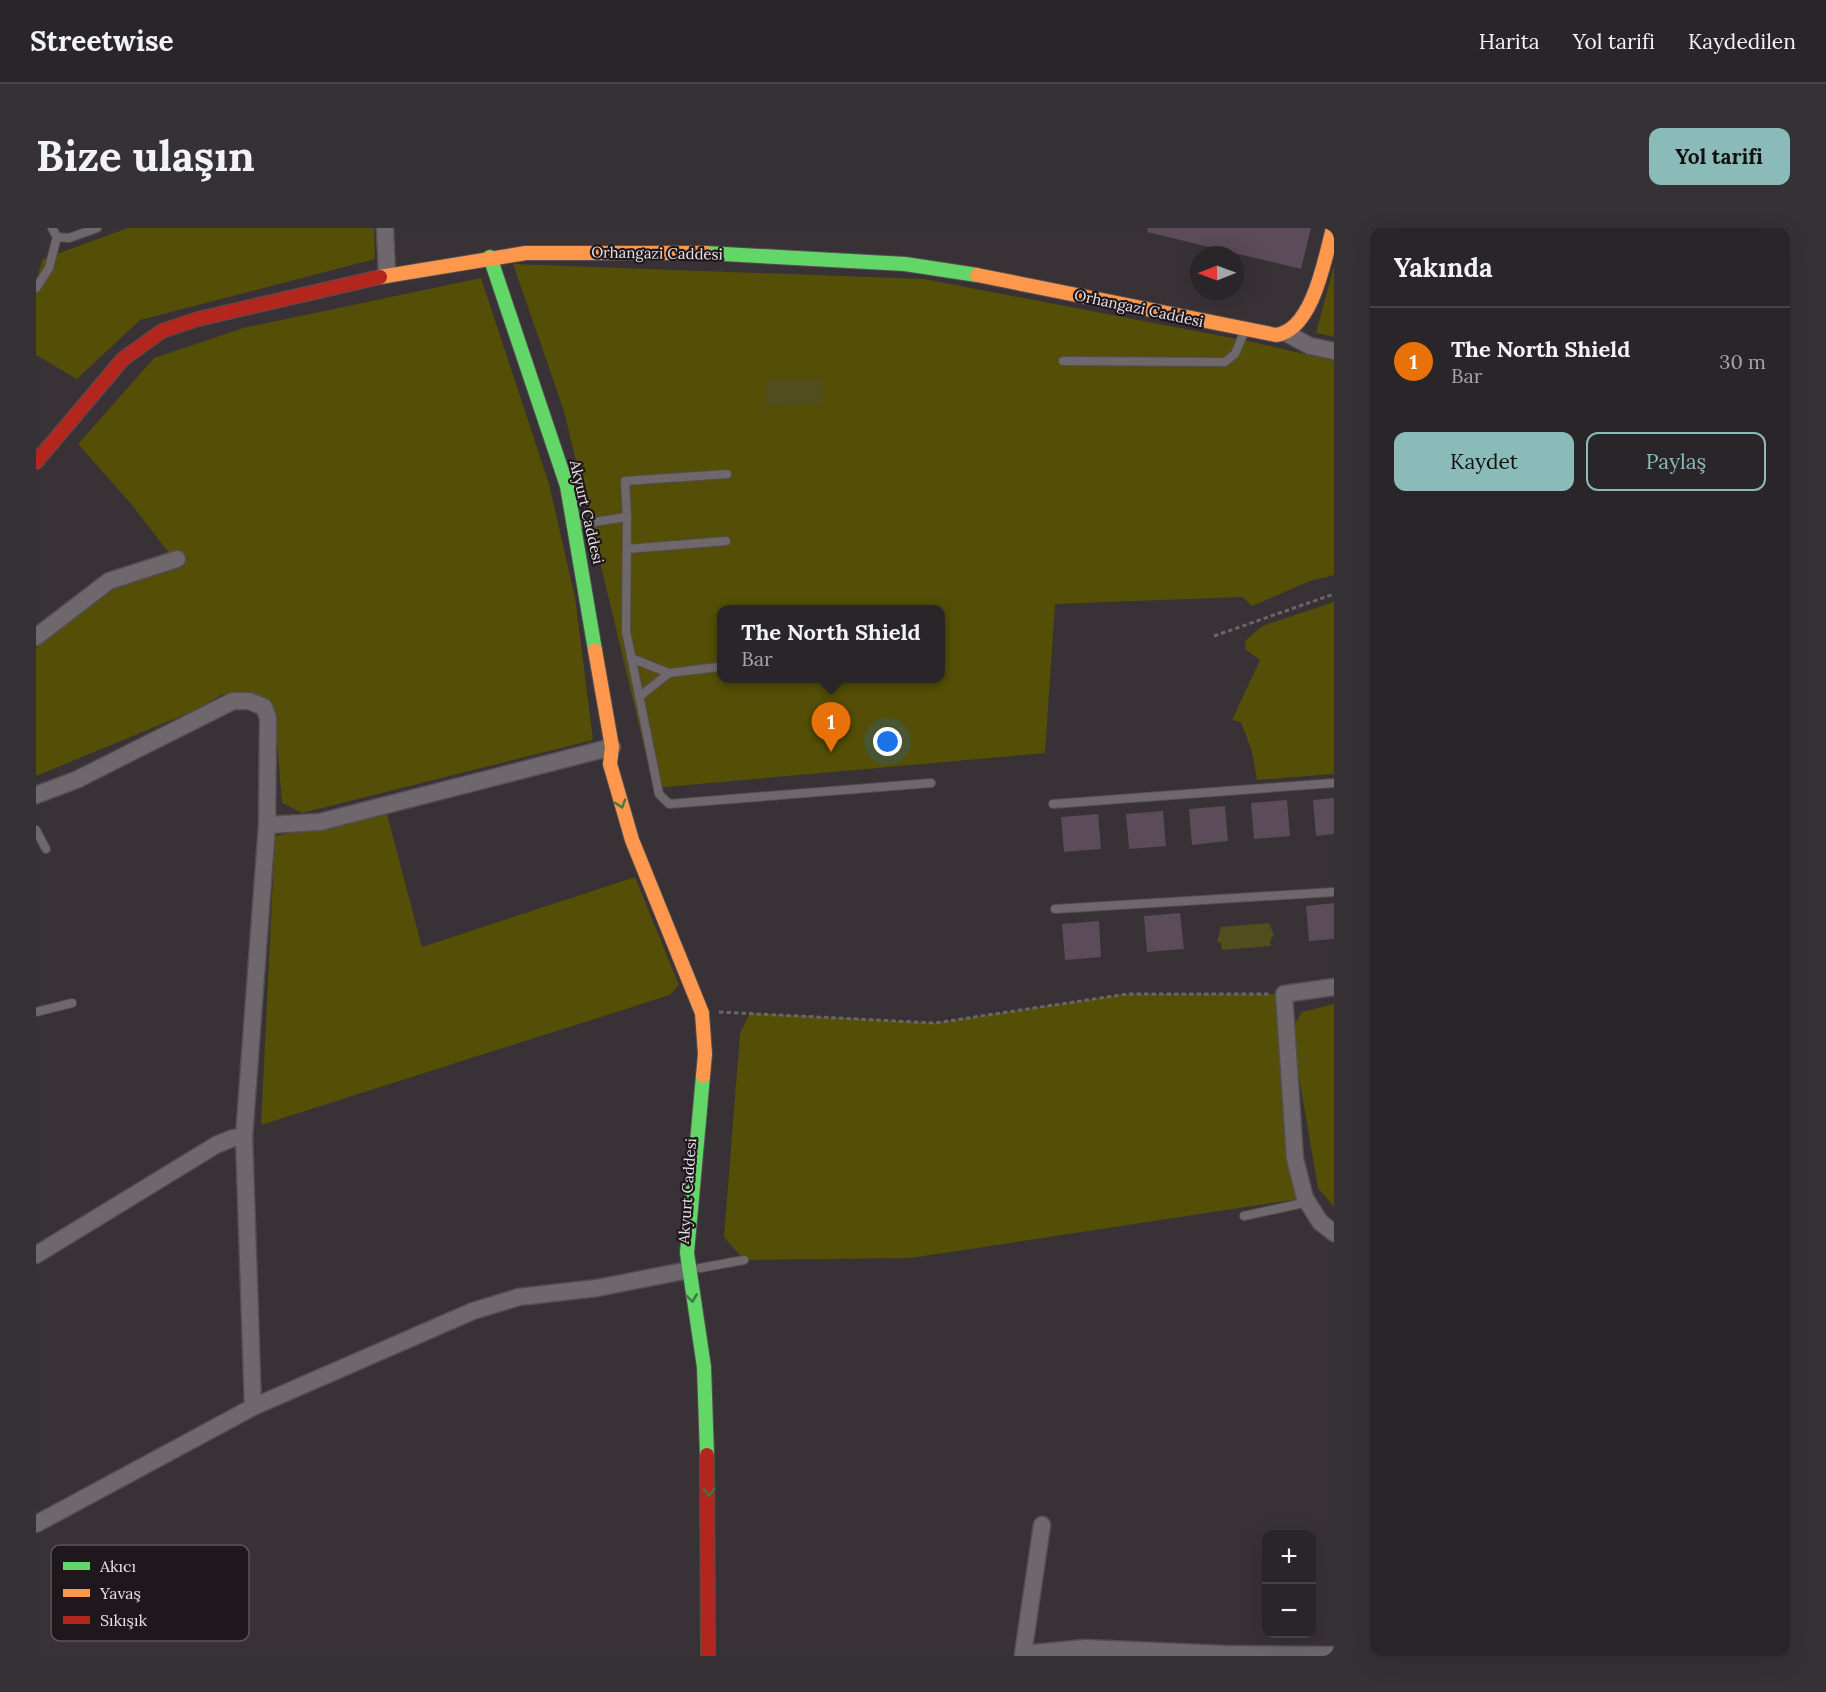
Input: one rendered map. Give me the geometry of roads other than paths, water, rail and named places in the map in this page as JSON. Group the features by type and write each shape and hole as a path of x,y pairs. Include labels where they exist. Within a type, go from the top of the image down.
{"street":[{"path":"385,228 387,274"},
{"path":"1286,333 1296,326 1305,313 1333,228"},
{"name":"Orhangazi Caddesi","path":"36,462 123,359 162,331 198,319 387,274 525,253 742,254 905,264 963,272 1270,335 1286,333 1310,346 1334,351"},
{"name":"Akyurt Caddesi","path":"490,257 567,486 612,747 610,764 632,840 697,1000 704,1027 705,1054 688,1235 716,1370 720,1429 721,1656"},
{"path":"36,637 110,581 177,559"},
{"path":"36,795 76,780 233,701 249,701 264,708 268,718 267,825 244,1137 253,1407"},
{"path":"267,825 320,822 612,747"},
{"name":"Akyurt Caddesi","path":"612,747 620,757 664,894 711,1011 714,1030 714,1077 694,1269 707,1406 708,1656"},
{"path":"1334,987 1284,994 1295,1159 1308,1202 1320,1222 1334,1233"},
{"path":"36,1255 216,1145 233,1138 244,1137"},
{"path":"36,1524 253,1407 484,1307 519,1297 597,1288 694,1269"},
{"path":"1042,1525 1020,1655 1085,1648 1224,1654 1334,1655"}],"lane":[{"path":"36,288 49,268 57,237 52,228"},
{"path":"57,237 69,238 97,228"},
{"path":"1064,361 1225,362 1235,354 1245,330"},
{"path":"728,474 625,481 626,631 659,794 669,804 932,783"},
{"path":"574,525 627,517"},
{"path":"627,549 726,541"},
{"path":"631,658 669,673 717,667"},
{"path":"639,697 669,673"},
{"path":"1053,804 1334,783"},
{"path":"36,830 46,849"},
{"path":"1054,909 1334,892"},
{"path":"36,1012 72,1004"},
{"path":"1244,1216 1308,1202"},
{"path":"694,1269 744,1260"}],"place":[{"name":"The North Shield","path":"831,752"}]}
